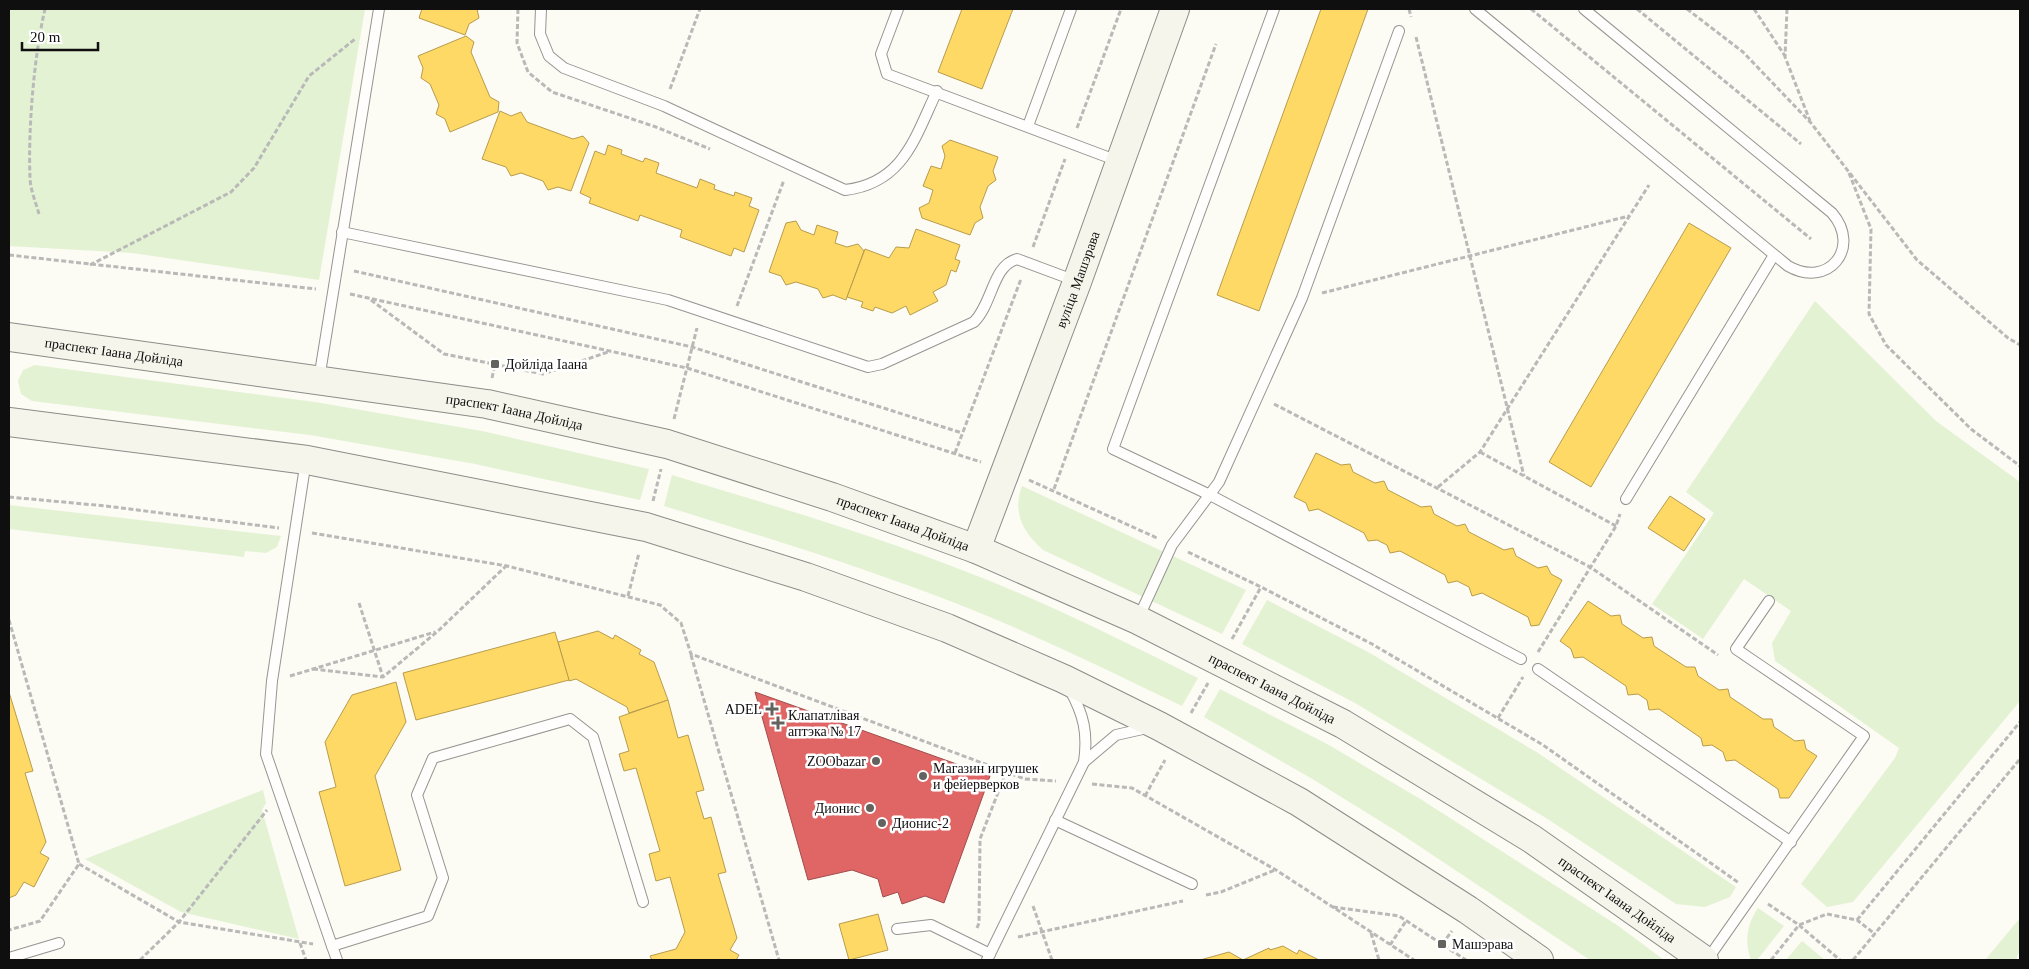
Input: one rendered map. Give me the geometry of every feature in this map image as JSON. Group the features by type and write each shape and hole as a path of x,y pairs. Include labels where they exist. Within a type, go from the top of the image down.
{"main road":[{"name":"вуліца Машэрава","path":"976,549 1077,282 1175,9"},
{"name":"праспект Іаана Дойліда","path":"9,337 487,404 667,444 832,497 976,549 1138,620 1343,724 1532,838 1706,960"},
{"path":"9,422 307,460 646,527 806,577 947,628 1064,679 1169,731 1299,802 1468,910 1539,960"}],"lane":[{"path":"319,380 379,9"},
{"path":"542,9 540,34 549,56 564,68 664,106 846,190 858,189 894,170 904,159 936,91"},
{"path":"898,9 881,54 887,74 1119,162"},
{"path":"1028,126 1071,9"},
{"path":"1274,9 1113,449 1210,495 1520,659"},
{"path":"1475,9 1774,255 1798,272 1810,274 1822,272 1832,266 1840,257 1844,245 1844,233 1840,222 1832,213 1584,9"},
{"path":"1138,620 1172,545 1219,482 1302,298 1399,31"},
{"path":"342,232 668,300 868,367 882,364 974,322 984,312 1000,271 1007,262 1017,259 1077,282"},
{"path":"1626,500 1774,255"},
{"path":"307,460 272,681 266,754 337,960"},
{"path":"1706,960 1755,894 1864,736 1736,649 1769,601"},
{"path":"1536,664 1791,842"},
{"path":"896,929 931,925 969,943 988,957 1084,762 1087,741 1085,722 1064,679"},
{"path":"332,946 428,916 443,878 417,795 433,758 570,719 593,737 643,902"},
{"path":"1084,762 1116,736 1136,729 1169,731"},
{"path":"1055,820 1192,884"},
{"path":"9,958 59,943"}],"path":[{"path":"39,214 30,179 30,170 32,115 40,28 45,9"},
{"path":"656,127 700,9"},
{"path":"955,453 1121,9"},
{"path":"1409,9 1413,26"},
{"path":"1531,9 1811,239"},
{"path":"1637,9 1801,144"},
{"path":"1687,9 1744,52 1811,122 1917,260 2008,338 2020,345"},
{"path":"1754,9 1785,57 1811,122"},
{"path":"1785,57 1787,9"},
{"path":"90,264 231,192 254,168 308,76 377,22"},
{"path":"1415,35 1524,476"},
{"path":"1054,489 1216,44"},
{"path":"1847,167 1871,229 1869,314 1886,345 1971,429 2020,466"},
{"path":"732,320 784,180"},
{"path":"1438,487 1480,452 1649,185"},
{"path":"1302,298 1630,216"},
{"path":"9,256 333,291 613,350 687,368 955,453 1054,489 1261,586 1372,644 1498,718 1543,745 1799,925 1840,960"},
{"path":"336,268 414,283 692,347 962,433"},
{"path":"368,298 444,354 543,374 613,350"},
{"path":"1258,396 1438,487 1590,567 1723,658"},
{"path":"1480,452 1616,526"},
{"path":"9,497 106,506 296,530 506,566 660,605 681,623 779,960"},
{"path":"1536,664 1590,567 1616,526 1626,500"},
{"path":"313,669 383,677 438,631 506,566"},
{"path":"1146,796 1169,731 1220,661 1261,586"},
{"path":"359,603 383,677"},
{"path":"9,620 78,864 179,922 300,943 332,946"},
{"path":"272,681 438,631"},
{"path":"691,654 1025,779 1132,788 1276,870 1414,960"},
{"path":"1498,718 1524,676"},
{"path":"1857,920 2020,722"},
{"path":"1853,960 2020,758"},
{"path":"969,943 979,923 980,839 1006,772"},
{"path":"140,960 179,922 280,793"},
{"path":"9,930 40,921 78,864"},
{"path":"1202,896 1221,892 1276,870"},
{"path":"996,942 1192,898"},
{"path":"1332,906 1399,916 1466,960"},
{"path":"1771,960 1799,925 1827,914 1857,920 1875,934"},
{"path":"1390,945 1406,921"},
{"path":"1042,932 1052,960"},
{"path":"1371,933 1379,960"},
{"path":"300,943 306,960"}],"green space":[{"path":"9,9 365,9 319,280 132,253 9,246"},
{"path":"1815,301 1936,421 2020,482 2020,701 1853,902 1827,907 1801,884 1895,758 1899,748 1775,661 1772,643 1791,611 1744,579 1703,639 1652,604 1714,513 1686,492"},
{"path":"35,365 315,402 482,431 649,469 640,500 475,464 310,435 32,401 21,394 18,381 23,370"},
{"path":"672,475 784,509 931,558 1055,609 1198,678 1182,706 1041,639 919,589 774,540 664,506"},
{"path":"1022,486 1246,590 1222,634 1043,550 1030,536 1021,521 1018,505"},
{"path":"9,505 281,536 277,547 266,553 245,551 244,557 9,529"},
{"path":"1267,600 1368,652 1538,753 1736,887 1730,897 1705,907 1676,904 1546,818 1355,703 1242,644"},
{"path":"1220,689 1329,745 1422,800 1617,925 1664,960 1590,960 1401,834 1309,777 1204,717"},
{"path":"263,790 266,803 262,810 299,939 181,912 85,859"},
{"path":"1758,908 1784,926 1757,960 1751,960 1747,940 1751,920"},
{"path":"2020,918 2020,950 2016,960 1985,960"},
{"path":"1802,941 1825,960 1786,960"}],"building: Жильё":[{"path":"422,9 477,9 479,18 469,24 465,35 419,18"},
{"path":"962,9 1013,9 982,89 938,72"},
{"path":"1321,9 1368,9 1259,311 1217,295"},
{"path":"466,36 474,42 471,52 490,97 499,102 498,112 450,132 445,119 436,114 439,105 430,84 421,78 423,68 418,56"},
{"path":"500,111 511,116 521,112 527,122 573,139 583,136 589,143 571,191 558,187 548,190 543,181 521,173 511,176 506,167 482,159"},
{"path":"950,140 998,157 993,171 996,180 988,186 980,207 983,218 975,223 970,235 922,218 919,208 929,203 933,190 923,186 931,166 941,169 945,156 942,146"},
{"path":"608,145 622,150 621,154 643,162 645,158 659,163 656,173 697,188 700,179 715,185 714,189 734,196 735,192 752,198 749,206 759,210 744,252 734,248 731,256 680,237 682,230 640,215 638,221 589,203 591,198 580,193 595,151 605,155"},
{"path":"796,221 801,230 814,235 817,225 838,232 835,243 847,247 858,244 864,251 846,300 833,295 823,298 818,289 796,282 786,285 781,276 769,272 786,223"},
{"path":"1689,223 1731,248 1591,487 1549,462"},
{"path":"916,229 960,245 955,259 960,261 956,272 951,270 946,285 933,292 938,301 910,315 906,306 892,313 875,307 873,311 861,307 863,302 847,297 865,249 889,258 896,247 909,248"},
{"path":"1316,453 1341,465 1350,464 1353,472 1375,483 1384,481 1388,490 1421,507 1431,506 1434,514 1457,526 1465,524 1469,532 1504,550 1513,548 1516,556 1538,568 1547,566 1551,574 1562,580 1539,625 1531,626 1528,617 1482,593 1472,596 1469,587 1457,581 1448,583 1445,575 1400,551 1390,553 1387,545 1377,540 1368,541 1364,533 1318,509 1309,511 1306,503 1294,497"},
{"path":"1670,496 1705,519 1684,551 1648,528"},
{"path":"1588,601 1611,616 1620,615 1622,624 1643,638 1652,637 1654,646 1686,667 1695,667 1698,676 1719,690 1728,689 1730,697 1763,719 1772,719 1774,727 1795,741 1804,740 1806,749 1817,756 1789,798 1780,798 1778,789 1735,760 1726,761 1723,752 1712,745 1703,746 1701,738 1659,709 1649,710 1647,700 1638,694 1628,695 1626,686 1583,657 1574,658 1571,649 1560,641"},
{"path":"598,631 613,639 615,635 641,650 639,654 654,662 668,700 629,713 627,707 576,679 569,681 558,642"},
{"path":"555,632 569,680 416,720 403,673"},
{"path":"396,682 406,722 375,776 401,870 345,886 319,792 336,787 325,742 352,695"},
{"path":"9,692 33,771 25,773 46,842 40,853 49,858 34,887 24,882 16,895 9,898"},
{"path":"668,700 678,738 688,735 704,790 696,792 704,819 711,817 726,872 718,874 737,938 730,950 739,955 736,960 652,960 650,956 676,949 685,932 670,877 656,881 649,854 660,851 636,768 624,771 619,754 629,751 619,717"},
{"path":"878,914 888,950 849,960 839,924"},
{"path":"1283,946 1297,954 1299,950 1319,960 1243,960 1269,948 1270,950"},
{"path":"1229,952 1243,960 1200,960"}],"building: Торговля":[{"name":"Дионис-2","path":"755,692 990,776 944,903 925,896 902,904 898,892 883,897 878,879 852,870 808,880"}],"place":[{"name":"Дойліда Іаана","path":"495,364"},
{"name":"ADEL","path":"772,709"},
{"name":"Клапатлівая аптэка № 17","path":"778,723"},
{"name":"ZOObazar","path":"876,761"},
{"name":"Магазин игрушек и фейерверков","path":"923,776"},
{"name":"Дионис","path":"870,808"},
{"name":"Дионис-2","path":"882,823"},
{"name":"Машэрава","path":"1442,944"}]}
